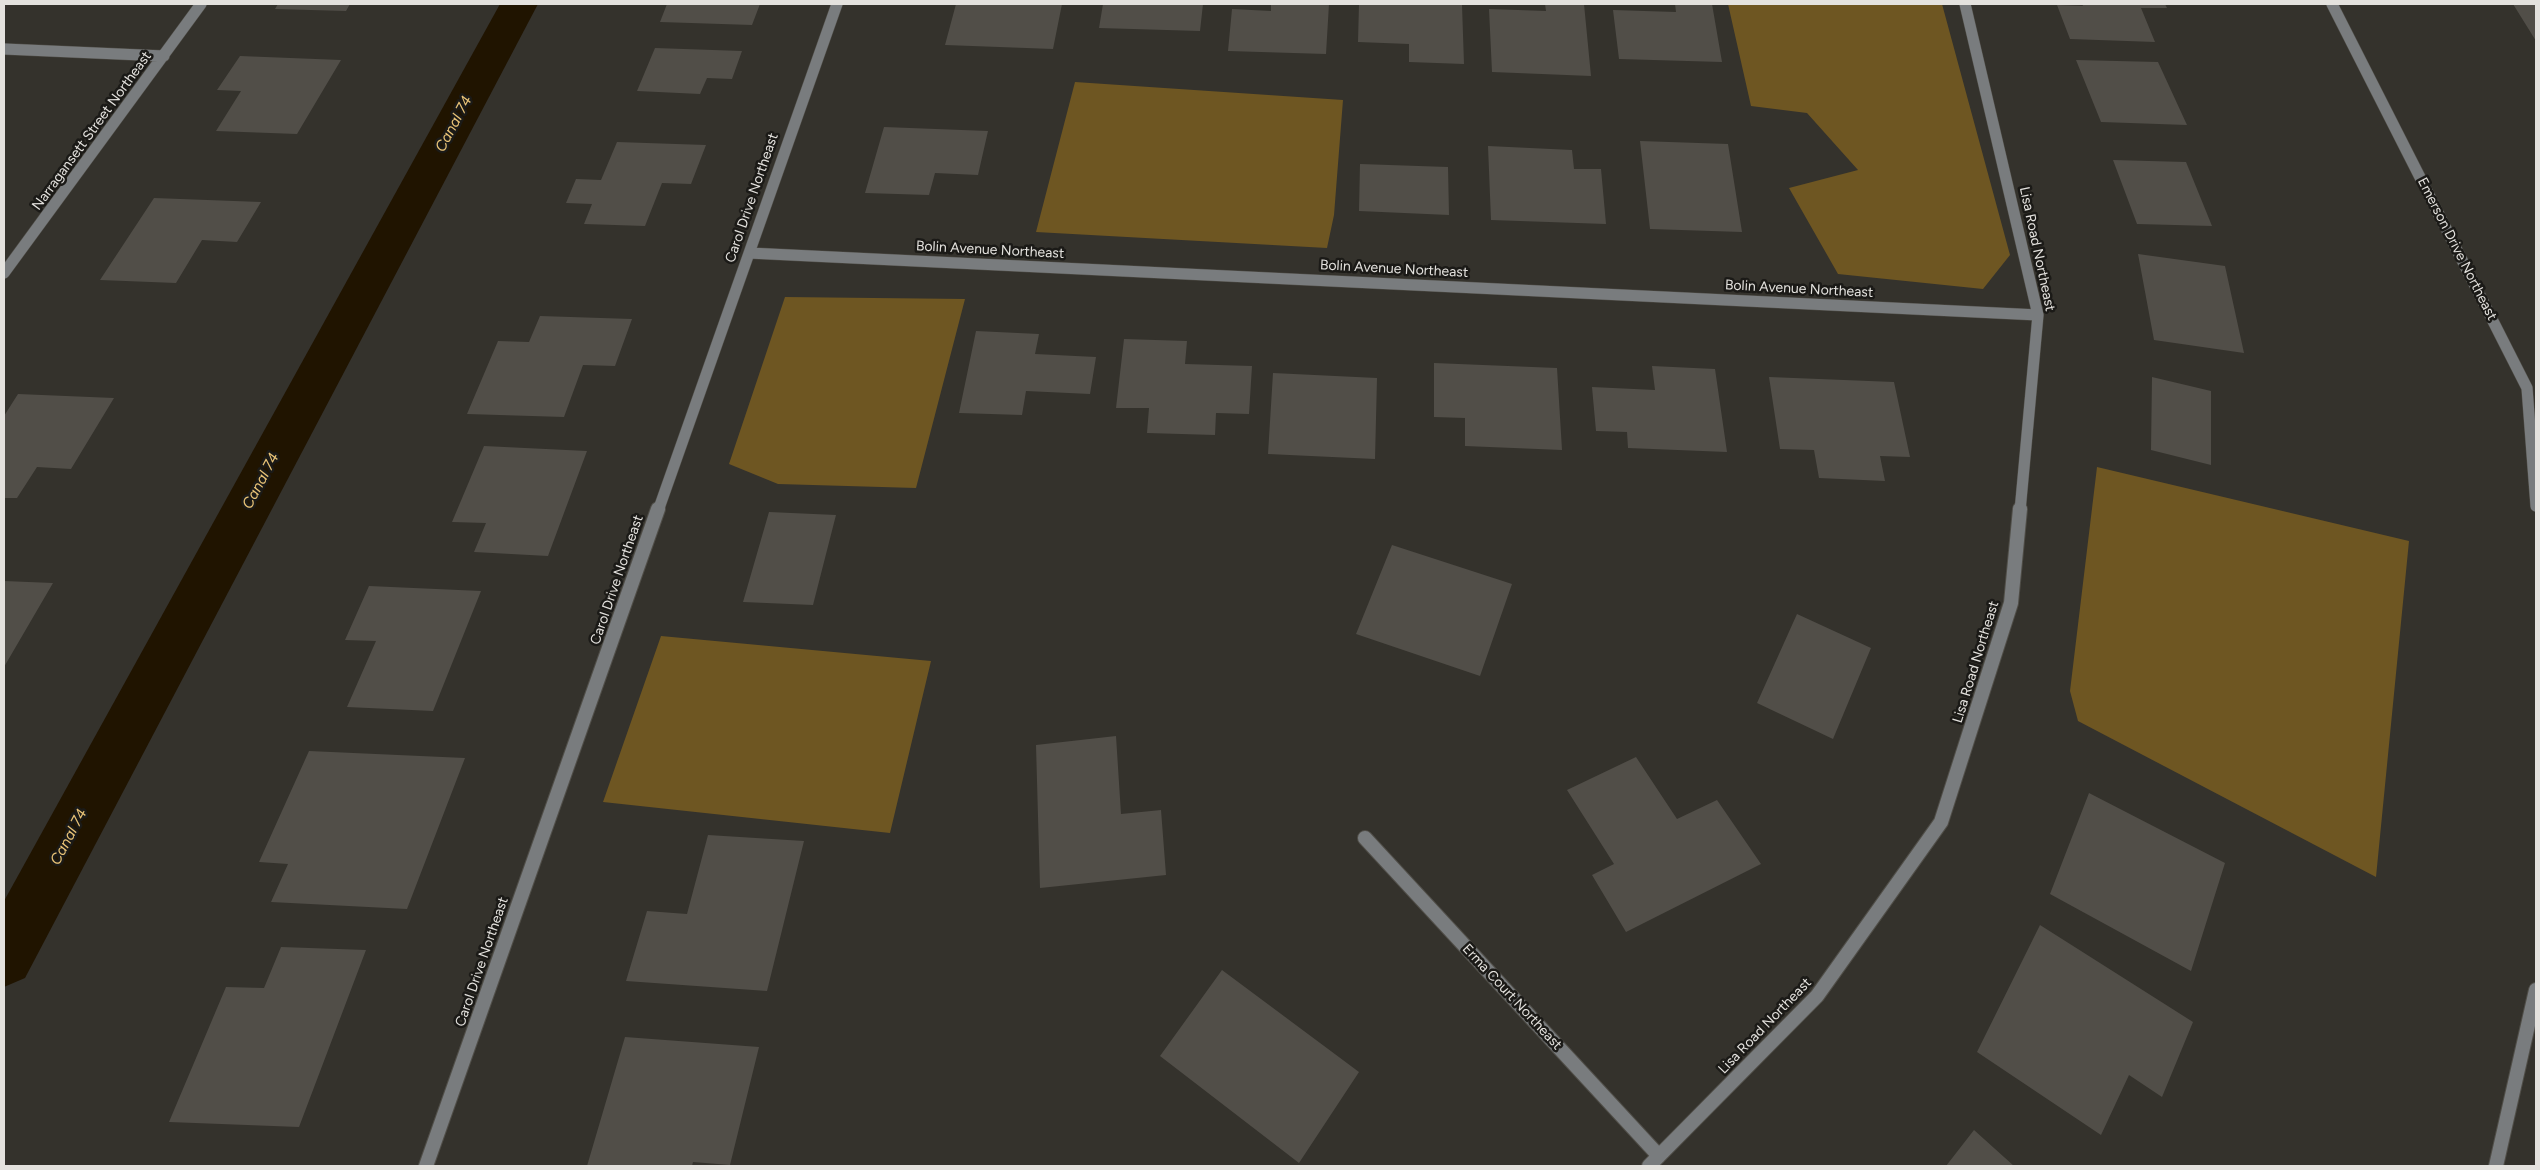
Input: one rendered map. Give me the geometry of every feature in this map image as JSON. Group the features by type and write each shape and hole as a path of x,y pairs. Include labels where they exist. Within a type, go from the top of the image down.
{"street":[{"name":"Narragansett Street Northeast","path":"4,273 201,4"},
{"name":"Carol Drive Northeast","path":"426,1166 837,4"},
{"name":"Lisa Road Northeast","path":"1654,1161 1817,996 1941,822 2011,603 2038,315 1965,4"},
{"name":"Emerson Drive Northeast","path":"2332,4 2532,389 2536,506"},
{"path":"4,49 164,56"},
{"name":"Bolin Avenue Northeast","path":"749,253 2038,315"},
{"name":"Erma Court Northeast","path":"1365,838 1654,1161"},
{"path":"2496,1166 2536,990"}],"shaded area":[{"path":"1728,4 1942,4 2010,255 1983,289 1838,274 1789,188 1858,170 1807,113 1751,106"},
{"path":"1075,82 1343,100 1334,215 1327,248 1036,232"},
{"path":"785,297 965,299 916,488 778,484 729,464"},
{"path":"2097,467 2409,541 2376,877 2078,721 2070,691"},
{"path":"661,636 931,661 890,833 603,802"}],"building":[{"path":"278,4 350,4 346,11 275,9"},
{"path":"667,4 760,4 752,25 660,22"},
{"path":"956,4 1062,4 1053,49 945,45"},
{"path":"1103,4 1203,4 1200,31 1099,28"},
{"path":"1271,4 1329,4 1326,54 1228,51 1232,9 1271,11"},
{"path":"1359,4 1462,5 1464,64 1409,62 1409,44 1358,42"},
{"path":"1545,4 1584,4 1591,76 1492,72 1489,9 1546,11"},
{"path":"1675,4 1712,4 1722,62 1619,59 1613,10 1676,12"},
{"path":"2082,4 2165,4 2167,8 2141,8 2155,42 2070,39 2057,5 2083,6"},
{"path":"2513,4 2536,4 2536,41"},
{"path":"655,48 742,51 732,79 707,78 700,94 637,91"},
{"path":"240,56 341,60 297,134 216,131 241,91 217,90"},
{"path":"2076,60 2158,62 2187,125 2101,122"},
{"path":"884,127 988,131 978,175 935,173 929,195 865,193"},
{"path":"1640,141 1728,144 1742,232 1650,229"},
{"path":"617,142 706,145 691,184 662,183 645,226 584,224 592,204 566,203 576,179 601,180"},
{"path":"1488,146 1572,150 1574,169 1601,169 1606,224 1491,220"},
{"path":"2113,160 2186,162 2212,226 2137,224"},
{"path":"1360,164 1448,167 1449,215 1359,211"},
{"path":"154,198 261,202 237,242 202,240 176,283 100,280"},
{"path":"2138,254 2225,266 2244,353 2154,340"},
{"path":"540,316 632,319 615,366 583,365 564,417 467,414 498,341 529,342"},
{"path":"976,331 1039,334 1035,354 1096,357 1090,394 1026,391 1022,415 959,413"},
{"path":"1124,339 1187,341 1185,364 1252,366 1249,414 1216,413 1215,435 1147,433 1149,408 1116,408"},
{"path":"1434,363 1557,368 1562,450 1465,446 1465,418 1434,417"},
{"path":"1652,366 1715,369 1727,452 1628,448 1627,432 1596,431 1592,387 1655,390"},
{"path":"1273,373 1377,378 1375,459 1268,454"},
{"path":"1769,377 1894,382 1910,457 1880,456 1885,481 1819,478 1814,450 1780,449"},
{"path":"2152,377 2211,391 2211,465 2151,450"},
{"path":"18,394 114,398 71,469 37,467 17,498 4,498 4,416"},
{"path":"484,446 587,451 548,556 474,552 486,523 452,522"},
{"path":"769,512 836,515 813,605 743,602"},
{"path":"1392,545 1512,584 1480,676 1356,634"},
{"path":"4,581 53,583 4,667"},
{"path":"369,586 481,591 433,711 347,707 376,641 345,640"},
{"path":"1797,614 1871,648 1833,739 1757,703"},
{"path":"1116,736 1121,814 1161,810 1166,875 1040,888 1036,745"},
{"path":"309,751 465,758 407,909 271,902 288,864 259,862"},
{"path":"1636,757 1677,819 1717,800 1761,864 1626,932 1592,875 1614,864 1567,790"},
{"path":"2089,793 2225,863 2191,971 2050,894"},
{"path":"708,835 804,841 767,991 626,981 647,911 687,914"},
{"path":"2040,925 2193,1022 2162,1097 2129,1075 2101,1135 1977,1052"},
{"path":"281,947 366,950 299,1127 169,1122 226,987 264,988"},
{"path":"1222,970 1359,1072 1299,1163 1160,1056"},
{"path":"625,1037 759,1047 730,1165 693,1162 692,1166 587,1166"},
{"path":"1974,1130 2014,1166 1946,1166"}],"waterway":[{"name":"Canal 74","path":"4,958 519,4"}]}
